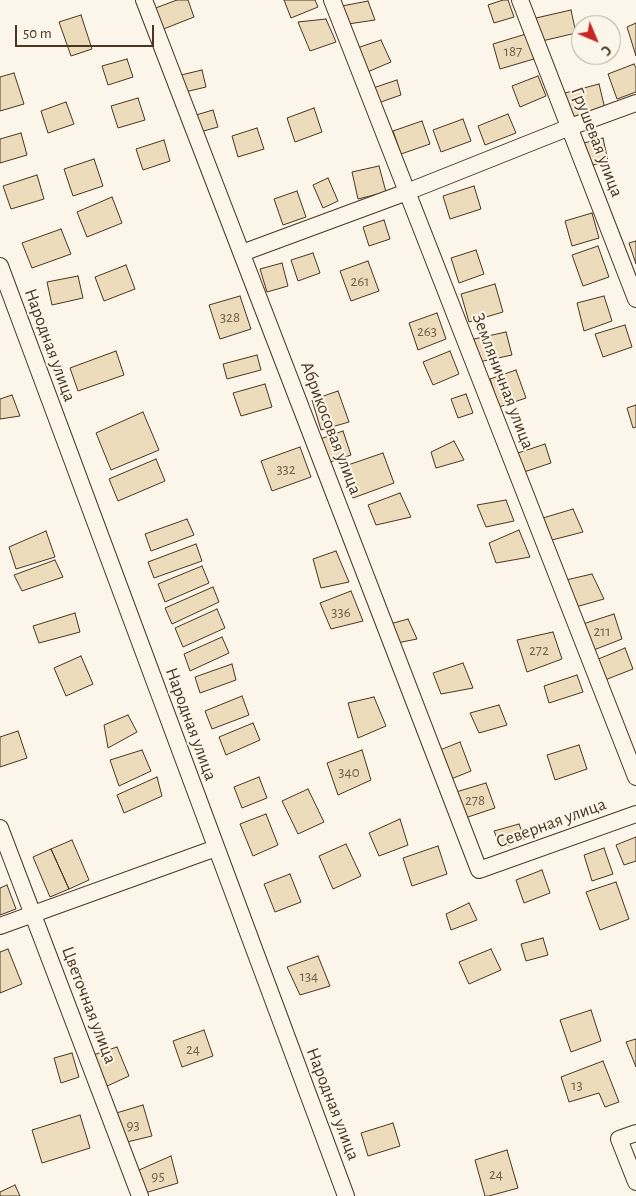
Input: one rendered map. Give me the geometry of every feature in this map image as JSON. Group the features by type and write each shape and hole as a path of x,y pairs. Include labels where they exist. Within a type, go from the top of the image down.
{"street":[{"name":"Абрикосовая улица","path":"144,0 479,870"},
{"name":"Земляничная улица","path":"332,0 636,778"},
{"name":"Грушевая улица","path":"520,0 636,299"},
{"path":"242,253 407,192 570,127 636,103"},
{"name":"Народная улица","path":"0,266 346,1196"},
{"name":"Северная улица","path":"479,870 636,814"},
{"name":"Цветочная улица","path":"0,828 140,1196"},
{"path":"0,926 216,848"},
{"path":"636,1134 619,1139 636,1182"}],"building":[{"path":"177,0 188,0 194,17 161,30 153,9"},
{"path":"284,0 315,0 318,7 291,18"},
{"path":"508,0 514,17 494,23 488,5"},
{"path":"368,1 375,20 348,24 342,6"},
{"path":"571,10 571,34 542,41 536,18"},
{"path":"81,15 92,49 71,56 59,22"},
{"path":"326,19 336,42 310,51 298,22"},
{"path":"636,23 636,56 627,27"},
{"path":"526,34 534,59 500,69 493,44"},
{"path":"381,40 391,62 365,73 354,49"},
{"path":"127,59 133,77 108,85 102,66"},
{"path":"634,64 636,68 636,92 617,99 608,74"},
{"path":"202,70 206,87 185,92 181,75"},
{"path":"14,73 24,104 0,111 0,77"},
{"path":"538,76 546,96 520,107 512,86"},
{"path":"397,80 401,95 378,103 373,88"},
{"path":"599,84 605,109 571,118 565,93"},
{"path":"138,98 145,120 118,128 111,106"},
{"path":"66,102 74,124 48,133 41,111"},
{"path":"314,108 322,132 295,142 287,118"},
{"path":"213,110 218,127 200,132 196,115"},
{"path":"508,114 516,133 485,145 478,126"},
{"path":"463,119 471,141 441,152 433,130"},
{"path":"422,121 430,144 401,154 393,131"},
{"path":"257,128 264,149 238,157 232,136"},
{"path":"21,133 27,155 0,163 0,139"},
{"path":"603,138 608,161 589,166 584,143"},
{"path":"164,140 170,161 143,170 136,149"},
{"path":"94,159 103,186 73,196 64,169"},
{"path":"379,166 386,192 358,199 352,172"},
{"path":"37,175 44,199 11,209 3,186"},
{"path":"328,178 338,201 323,208 313,185"},
{"path":"474,186 481,209 450,219 443,196"},
{"path":"297,191 306,217 283,225 274,199"},
{"path":"112,197 122,223 87,237 77,212"},
{"path":"592,213 599,238 572,246 565,221"},
{"path":"384,220 390,239 369,246 363,227"},
{"path":"61,229 71,254 32,268 22,243"},
{"path":"636,241 636,264 629,243"},
{"path":"598,246 609,277 583,286 572,255"},
{"path":"476,250 484,274 459,283 451,258"},
{"path":"313,253 320,273 298,281 291,260"},
{"path":"368,261 379,291 351,301 340,271"},
{"path":"282,263 288,286 267,292 260,269"},
{"path":"126,265 135,289 104,301 95,277"},
{"path":"78,276 83,298 52,305 47,282"},
{"path":"495,284 503,312 469,322 461,294"},
{"path":"240,296 251,329 220,339 209,305"},
{"path":"604,296 612,321 584,331 577,303"},
{"path":"437,313 446,339 418,350 409,323"},
{"path":"625,325 632,347 603,357 595,334"},
{"path":"506,332 512,355 479,362 474,339"},
{"path":"116,351 124,375 78,391 70,368"},
{"path":"450,351 459,374 433,385 423,362"},
{"path":"257,355 261,370 227,379 223,364"},
{"path":"516,370 526,398 499,407 490,379"},
{"path":"265,384 272,407 241,416 233,393"},
{"path":"338,391 349,422 321,430 312,400"},
{"path":"466,394 473,413 458,418 451,399"},
{"path":"12,395 20,416 0,419 0,399"},
{"path":"636,405 636,427 633,428 627,408"},
{"path":"143,412 159,450 111,470 96,433"},
{"path":"343,431 351,455 327,463 320,439"},
{"path":"454,441 464,460 436,468 431,452"},
{"path":"545,444 551,463 524,472 518,453"},
{"path":"300,447 311,477 272,491 261,461"},
{"path":"383,453 394,483 353,498 342,467"},
{"path":"156,459 165,481 118,501 109,479"},
{"path":"400,493 411,517 376,525 368,505"},
{"path":"506,500 514,521 486,527 477,505"},
{"path":"573,509 583,532 552,540 543,518"},
{"path":"187,519 194,535 151,551 145,534"},
{"path":"519,530 530,557 496,563 489,543"},
{"path":"46,531 55,557 16,569 9,547"},
{"path":"196,544 202,561 154,578 148,562"},
{"path":"336,551 349,582 321,588 313,559"},
{"path":"55,560 63,577 22,591 14,575"},
{"path":"202,566 209,583 165,602 158,584"},
{"path":"592,574 604,599 572,608 566,580"},
{"path":"213,587 219,602 172,624 165,608"},
{"path":"351,591 363,621 331,629 320,603"},
{"path":"217,609 225,628 183,647 175,628"},
{"path":"75,613 80,632 39,643 33,626"},
{"path":"614,614 622,639 591,651 583,624"},
{"path":"408,619 417,639 397,643 390,624"},
{"path":"553,632 562,659 527,672 517,640"},
{"path":"222,637 229,653 190,671 184,654"},
{"path":"625,648 633,669 605,680 596,660"},
{"path":"81,656 93,684 66,696 54,668"},
{"path":"463,663 473,688 441,694 433,673"},
{"path":"232,664 236,680 200,693 195,677"},
{"path":"577,675 583,692 549,703 544,686"},
{"path":"242,696 249,715 212,729 205,711"},
{"path":"374,697 386,726 358,738 348,703"},
{"path":"499,705 507,725 479,733 470,713"},
{"path":"128,715 137,732 108,748 104,725"},
{"path":"253,723 260,740 226,755 219,737"},
{"path":"18,731 27,758 0,767 0,737"},
{"path":"460,742 471,771 451,779 440,750"},
{"path":"579,745 587,769 555,780 547,755"},
{"path":"142,750 151,771 119,786 110,760"},
{"path":"362,750 371,780 338,795 327,763"},
{"path":"157,777 162,796 124,813 117,795"},
{"path":"259,777 267,798 242,808 234,787"},
{"path":"486,783 495,808 465,818 456,792"},
{"path":"308,789 324,822 298,834 282,801"},
{"path":"266,814 278,845 253,856 240,824"},
{"path":"400,819 408,845 379,856 369,833"},
{"path":"519,824 525,839 501,848 494,831"},
{"path":"636,837 636,861 624,865 616,845"},
{"path":"72,840 89,880 69,889 51,849"},
{"path":"346,844 361,876 333,889 319,856"},
{"path":"438,846 447,874 412,886 403,858"},
{"path":"604,848 613,874 592,881 584,855"},
{"path":"51,849 69,889 50,897 33,857"},
{"path":"542,870 550,893 524,903 516,880"},
{"path":"290,874 301,902 275,912 264,884"},
{"path":"616,882 629,919 600,930 586,892"},
{"path":"7,885 16,909 0,915 0,888"},
{"path":"469,903 477,920 451,930 446,914"},
{"path":"543,938 548,955 526,961 521,944"},
{"path":"8,949 22,984 0,993 0,952"},
{"path":"491,949 501,970 469,984 459,962"},
{"path":"318,956 330,986 300,995 287,967"},
{"path":"591,1010 601,1041 571,1052 560,1020"},
{"path":"204,1030 213,1056 182,1067 173,1041"},
{"path":"636,1039 636,1067 626,1042"},
{"path":"117,1047 129,1076 105,1087 93,1055"},
{"path":"72,1053 79,1077 61,1083 54,1058"},
{"path":"603,1061 619,1102 605,1107 599,1093 569,1102 561,1077"},
{"path":"143,1105 152,1136 123,1143 113,1114"},
{"path":"80,1115 90,1148 42,1163 32,1130"},
{"path":"393,1123 400,1146 368,1156 361,1133"},
{"path":"507,1150 518,1188 485,1196 475,1160"},
{"path":"171,1156 178,1183 145,1193 139,1170"},
{"path":"15,1185 20,1196 0,1196 0,1192"}]}
